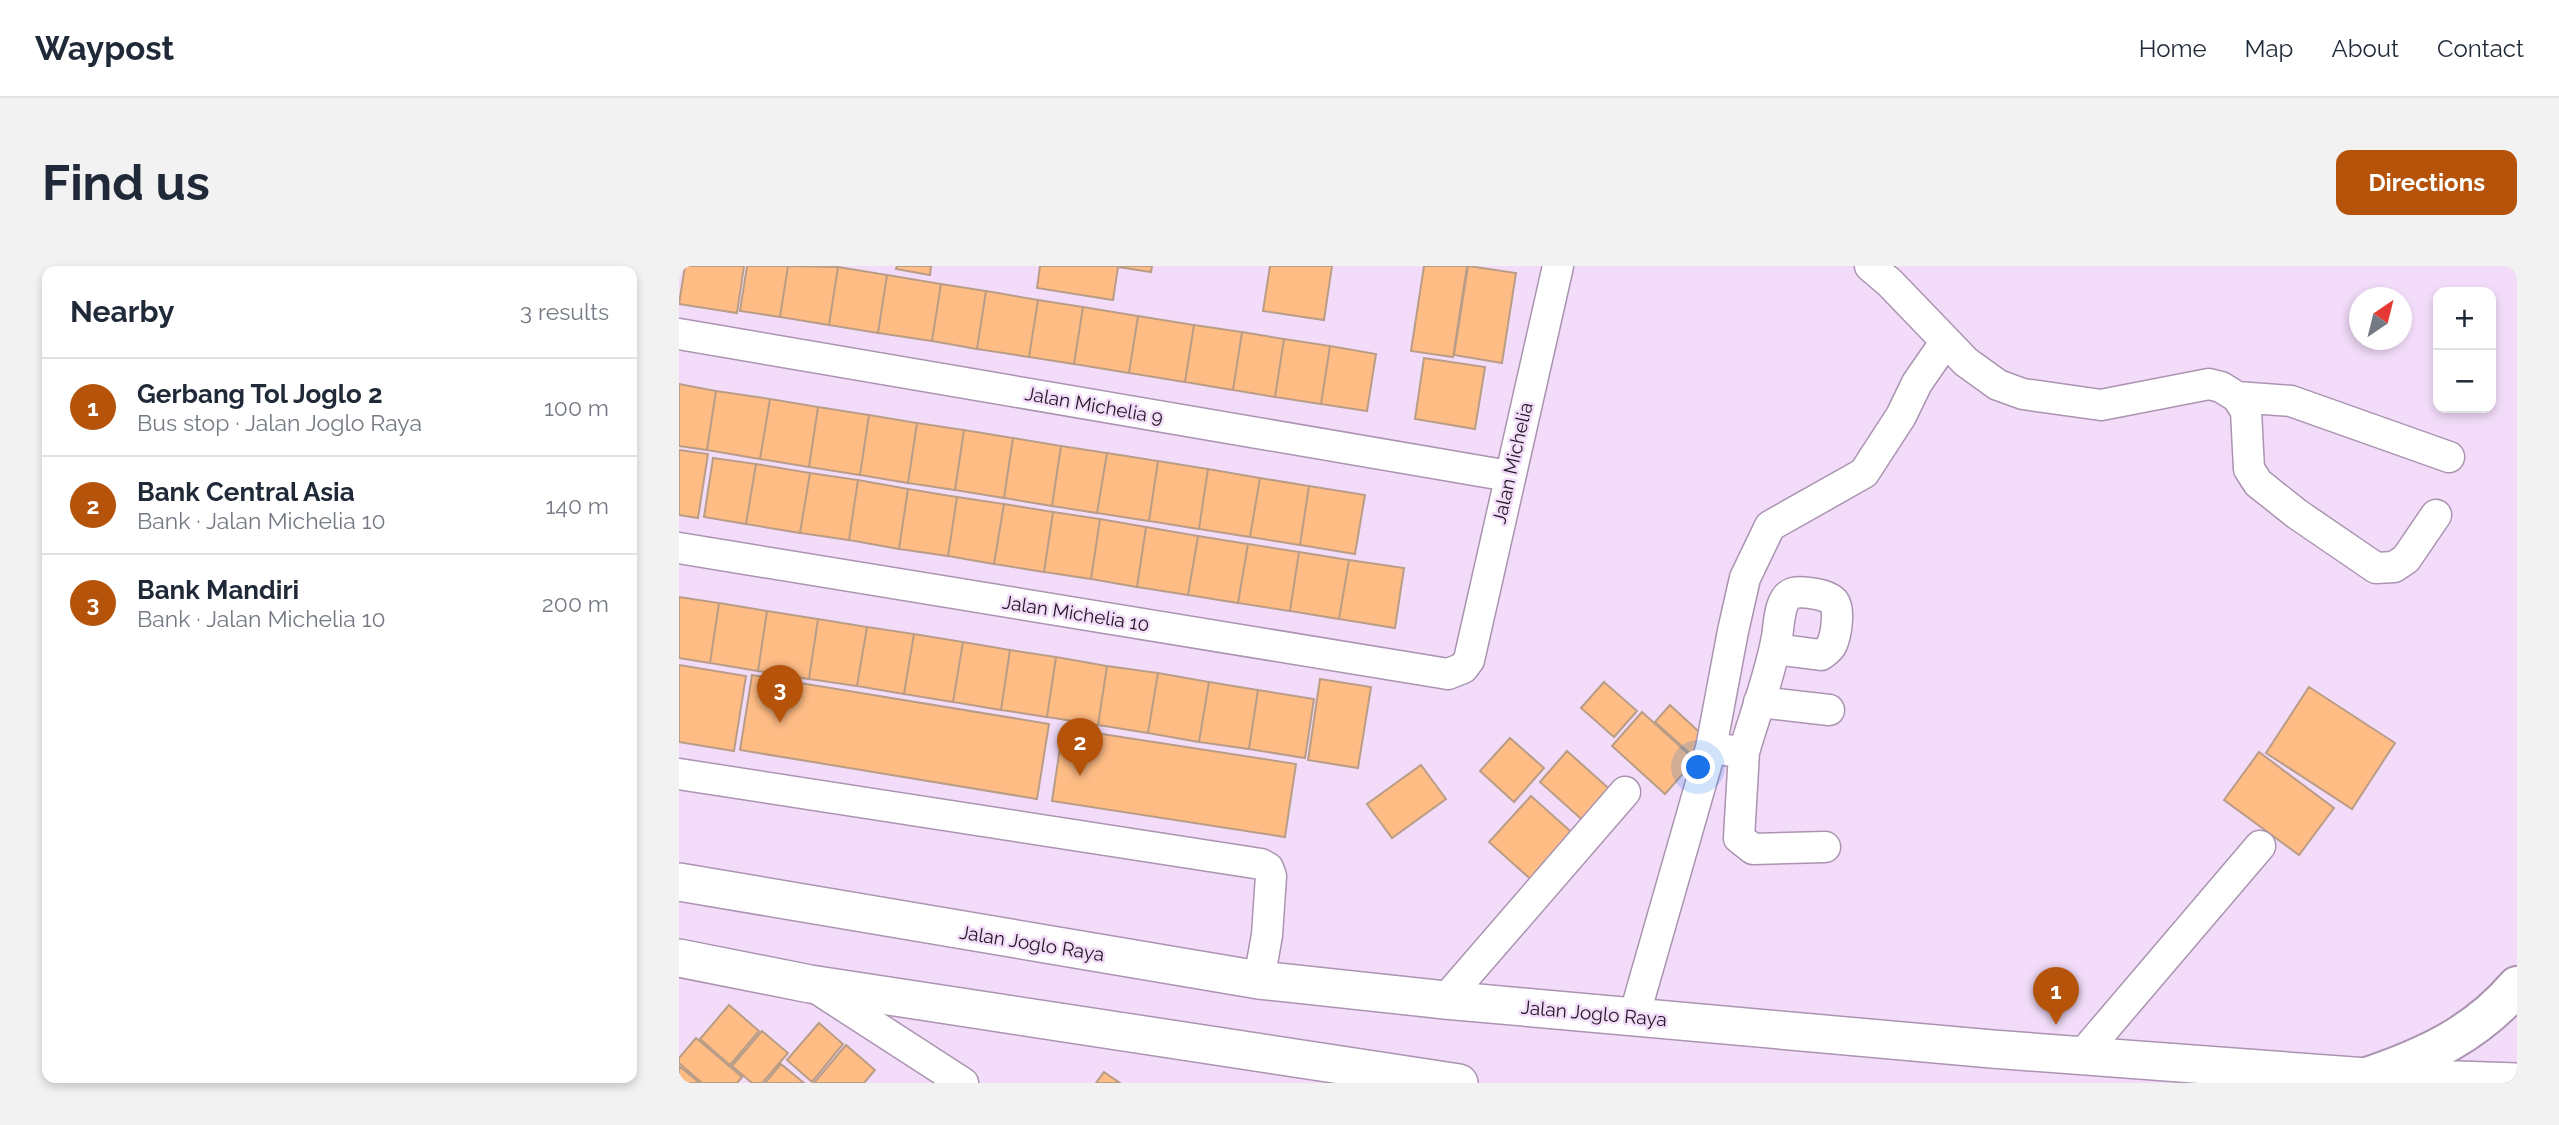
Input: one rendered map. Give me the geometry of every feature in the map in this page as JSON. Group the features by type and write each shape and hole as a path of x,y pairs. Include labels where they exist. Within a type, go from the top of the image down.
{"highway":[{"path":"2367,1077 2417,1060 2464,1034 2505,1000 2517,986"}],"main road":[{"name":"Jalan Joglo Raya","path":"679,882 1259,980 1445,1000 2082,1055 2128,1070 2517,1082"},
{"path":"679,958 810,984 1459,1083"}],"street":[{"name":"Jalan Michelia","path":"1469,660 1558,266"},
{"path":"1870,266 1891,283 1966,362 1998,385 2023,394 2101,405 2209,384 2221,387 2237,397 2246,411 2249,469 2258,483 2297,514 2376,568 2394,568 2406,559 2436,515"},
{"name":"Jalan Michelia 9","path":"679,334 1509,477"},
{"path":"1634,1017 1711,748 1745,578 1770,526 1864,473 1901,416 1917,383 1946,341"},
{"path":"2237,397 2291,401 2449,457"},
{"name":"Jalan Michelia 10","path":"679,548 1448,674 1463,668 1469,660"},
{"path":"1733,631 1776,644 1744,752 1739,838 1753,849 1825,847"},
{"path":"1759,702 1829,710"},
{"path":"1711,748 1744,752"},
{"path":"679,774 1261,864 1268,869 1271,876 1267,935 1259,980"},
{"path":"1445,1000 1625,792"},
{"path":"2082,1055 2260,846"},
{"path":"810,984 963,1083"}],"building":[{"path":"685,266 744,266 737,313 679,304"},
{"path":"747,266 788,266 780,317 740,311"},
{"path":"788,266 838,267 829,325 780,317"},
{"path":"897,266 931,266 930,275 896,269"},
{"path":"1040,266 1152,266 1151,272 1118,267 1113,300 1037,288"},
{"path":"1270,266 1332,266 1324,320 1263,311"},
{"path":"1424,266 1467,266 1453,357 1411,351"},
{"path":"1468,266 1516,273 1502,363 1454,355"},
{"path":"838,267 887,275 878,333 829,325"},
{"path":"887,275 941,284 932,341 878,333"},
{"path":"941,284 986,291 977,349 932,341"},
{"path":"986,291 1038,300 1029,357 977,349"},
{"path":"1038,300 1083,307 1074,364 1029,357"},
{"path":"1083,307 1138,316 1129,373 1074,364"},
{"path":"1138,316 1194,325 1185,382 1129,373"},
{"path":"1194,325 1242,332 1233,390 1185,382"},
{"path":"1242,332 1284,339 1275,397 1233,390"},
{"path":"1284,339 1330,346 1321,404 1275,397"},
{"path":"1330,346 1376,354 1367,411 1321,404"},
{"path":"1424,358 1485,367 1475,429 1415,419"},
{"path":"679,384 716,391 707,450 679,446"},
{"path":"716,391 770,399 760,459 707,450"},
{"path":"770,399 818,407 809,467 760,459"},
{"path":"818,407 869,415 860,475 809,467"},
{"path":"869,415 917,423 908,483 860,475"},
{"path":"917,423 964,430 955,490 908,483"},
{"path":"964,430 1013,438 1004,498 955,490"},
{"path":"1013,438 1061,446 1052,506 1004,498"},
{"path":"1061,446 1107,453 1097,513 1052,506"},
{"path":"679,450 708,454 698,518 679,515"},
{"path":"1107,453 1158,461 1149,521 1097,513"},
{"path":"713,458 756,464 746,524 704,517"},
{"path":"1158,461 1208,469 1199,529 1149,521"},
{"path":"756,464 810,473 800,533 746,524"},
{"path":"1208,469 1260,478 1250,537 1199,529"},
{"path":"810,473 858,480 849,540 800,533"},
{"path":"1260,478 1309,486 1300,545 1250,537"},
{"path":"858,480 908,489 899,549 849,540"},
{"path":"1309,486 1365,495 1355,554 1300,545"},
{"path":"908,489 957,497 948,556 899,549"},
{"path":"957,497 1004,504 994,564 948,556"},
{"path":"1004,504 1053,512 1044,572 994,564"},
{"path":"1053,512 1100,519 1091,579 1044,572"},
{"path":"1100,519 1146,527 1137,587 1091,579"},
{"path":"1146,527 1198,536 1188,595 1137,587"},
{"path":"1198,536 1248,544 1238,603 1188,595"},
{"path":"1248,544 1299,552 1290,611 1238,603"},
{"path":"1299,552 1349,560 1339,619 1290,611"},
{"path":"1349,560 1404,568 1395,628 1339,619"},
{"path":"679,597 719,603 710,663 679,658"},
{"path":"719,603 767,611 758,671 710,663"},
{"path":"767,611 818,619 809,679 758,671"},
{"path":"818,619 867,627 857,686 809,679"},
{"path":"867,627 914,634 904,694 857,686"},
{"path":"914,634 963,642 953,702 904,694"},
{"path":"963,642 1010,650 1001,710 953,702"},
{"path":"1010,650 1056,657 1047,717 1001,710"},
{"path":"1056,657 1107,666 1098,725 1047,717"},
{"path":"679,665 746,676 734,751 679,742"},
{"path":"1107,666 1158,673 1148,733 1098,725"},
{"path":"1158,673 1209,682 1199,742 1148,733"},
{"path":"752,675 1049,724 1037,799 740,750"},
{"path":"1320,679 1371,687 1358,768 1308,760"},
{"path":"1209,682 1258,690 1249,749 1199,742"},
{"path":"1604,682 1637,711 1614,737 1581,708"},
{"path":"2309,687 2395,743 2352,809 2266,753"},
{"path":"1258,690 1314,699 1305,758 1249,749"},
{"path":"1670,705 1710,742 1695,758 1655,722"},
{"path":"1642,712 1695,760 1665,794 1612,746"},
{"path":"1063,728 1296,764 1285,837 1052,801"},
{"path":"1510,738 1544,768 1514,802 1480,771"},
{"path":"1567,751 1615,794 1588,825 1540,782"},
{"path":"2259,752 2334,808 2299,855 2224,800"},
{"path":"1421,765 1446,799 1392,838 1367,804"},
{"path":"1531,796 1578,838 1536,884 1489,842"},
{"path":"729,1005 759,1031 730,1065 700,1039"},
{"path":"819,1023 843,1044 812,1082 787,1060"},
{"path":"762,1031 788,1053 762,1083 752,1083 732,1066"},
{"path":"696,1038 742,1077 737,1083 702,1083 679,1063 679,1058"},
{"path":"846,1045 875,1070 864,1083 814,1083"},
{"path":"781,1064 804,1083 765,1083"},
{"path":"679,1066 700,1083 679,1083"},
{"path":"1104,1072 1120,1083 1096,1083"}],"place":[{"name":"Bank Mandiri","path":"780,723"},
{"name":"Bank Central Asia","path":"1080,776"},
{"name":"Gerbang Tol Joglo 2","path":"2056,1025"}]}
